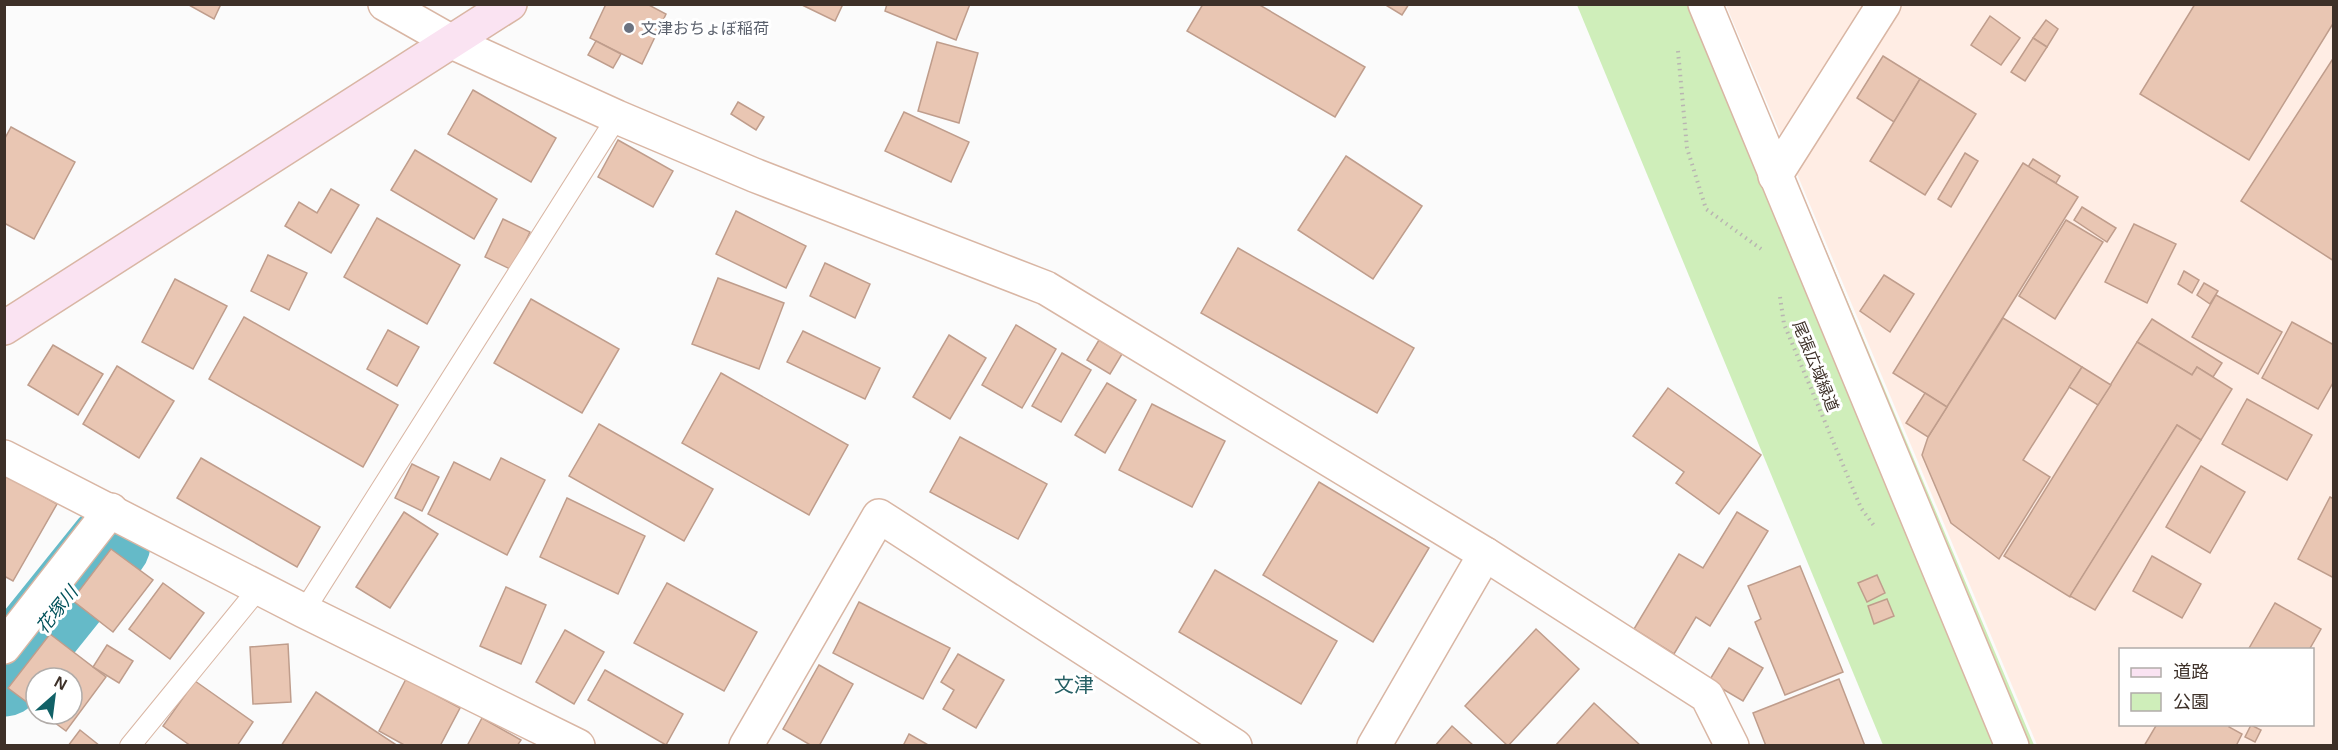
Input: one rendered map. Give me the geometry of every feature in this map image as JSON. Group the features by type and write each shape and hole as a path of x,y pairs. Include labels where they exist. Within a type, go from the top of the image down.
{"street":[{"path":"385,4 452,42 617,117 754,175 1046,288 1485,554 1707,696 1732,746"},
{"path":"4,328 510,4"},
{"path":"1705,4 2012,746"},
{"path":"1775,176 1884,4"},
{"path":"4,457 304,611 578,746"},
{"path":"4,647 111,510"},
{"path":"746,746 879,516 1235,746"},
{"path":"1374,746 1485,554"}],"lane":[{"path":"304,611 617,117"},
{"path":"130,746 259,588"}],"path":[{"path":"1678,45 1687,148 1706,209 1766,253"},
{"name":"尾張広域緑道","path":"1779,291 1784,324 1820,411 1861,508 1881,535"}],"shaded area":[{"path":"1726,5 2333,5 2333,745 2037,745"}],"green space":[{"path":"1577,5 1723,5 2034,745 1883,745"}],"building":[{"path":"187,4 221,4 214,19"},
{"path":"606,4 647,4 666,14 642,64 590,38"},
{"path":"800,4 843,4 835,21"},
{"path":"887,4 970,4 956,40 885,11"},
{"path":"1203,4 1258,4 1365,67 1335,117 1187,31"},
{"path":"1384,4 1409,4 1402,15"},
{"path":"2195,4 2334,4 2334,22 2249,160 2140,94"},
{"path":"1990,16 2020,38 2001,65 1971,45"},
{"path":"2046,20 2058,29 2047,47 2033,38"},
{"path":"2033,38 2047,47 2025,81 2011,72"},
{"path":"596,41 621,54 613,68 588,55"},
{"path":"937,42 978,53 959,123 918,111"},
{"path":"1883,56 1920,79 1894,122 1857,98"},
{"path":"2334,57 2334,261 2241,201"},
{"path":"1920,79 1976,114 1925,195 1870,161"},
{"path":"473,90 556,138 531,182 448,134"},
{"path":"738,102 764,117 756,130 731,114"},
{"path":"904,112 969,142 951,182 885,151"},
{"path":"11,127 75,162 34,239 4,223 4,140"},
{"path":"618,140 673,171 653,207 598,177"},
{"path":"415,150 497,199 474,239 391,190"},
{"path":"1965,153 1978,161 1951,207 1938,199"},
{"path":"1346,156 1422,206 1373,279 1298,230"},
{"path":"2033,159 2060,176 2056,183 2028,167"},
{"path":"2023,163 2078,197 1947,407 1893,373"},
{"path":"331,189 359,205 331,253 285,226 299,202 317,213"},
{"path":"2082,207 2116,228 2107,242 2074,220"},
{"path":"736,211 806,246 786,288 716,254"},
{"path":"377,218 460,265 427,324 344,277"},
{"path":"503,219 530,232 512,270 485,257"},
{"path":"2066,220 2103,242 2055,319 2019,296"},
{"path":"2134,224 2176,244 2147,303 2105,282"},
{"path":"1238,248 1414,348 1377,413 1201,313"},
{"path":"268,255 307,273 289,310 251,291"},
{"path":"825,263 870,284 855,318 810,296"},
{"path":"2184,271 2199,280 2192,293 2178,284"},
{"path":"1884,275 1914,294 1890,332 1860,311"},
{"path":"718,278 784,303 759,369 692,344"},
{"path":"175,279 227,306 193,369 142,342"},
{"path":"2204,283 2218,291 2210,304 2197,295"},
{"path":"2216,295 2282,332 2258,374 2192,337"},
{"path":"531,299 619,349 582,413 494,363"},
{"path":"244,317 398,405 363,467 209,379"},
{"path":"2003,318 2082,367 2023,460 2050,477 1999,559 1951,523 1922,455 1928,437"},
{"path":"2152,319 2222,363 2213,377 2197,367 2192,375 2137,342"},
{"path":"2292,322 2334,345 2334,381 2318,409 2262,378"},
{"path":"1016,325 1056,349 1022,408 982,385"},
{"path":"388,330 419,347 397,386 367,369"},
{"path":"803,331 880,368 865,399 787,362"},
{"path":"949,335 986,358 950,419 913,397"},
{"path":"1099,340 1122,354 1110,374 1087,360"},
{"path":"2137,342 2192,375 2197,367 2232,389 2201,440 2177,425 2070,597 2004,556"},
{"path":"53,345 103,374 78,415 28,385"},
{"path":"1062,353 1091,370 1061,422 1032,406"},
{"path":"117,366 174,401 139,458 83,424"},
{"path":"2082,367 2111,385 2098,405 2069,387"},
{"path":"721,373 848,445 809,515 682,443"},
{"path":"1107,383 1136,400 1105,453 1075,435"},
{"path":"1668,388 1761,455 1719,514 1676,483 1684,472 1633,436"},
{"path":"1925,393 1947,407 1928,437 1906,423"},
{"path":"2247,399 2312,435 2287,480 2222,444"},
{"path":"1152,404 1225,441 1192,507 1119,470"},
{"path":"599,424 713,489 684,541 569,476"},
{"path":"2177,425 2201,440 2095,610 2070,596"},
{"path":"960,437 1047,484 1018,539 930,492"},
{"path":"201,458 320,527 297,567 177,498"},
{"path":"501,458 545,480 507,555 428,514 454,462 490,480"},
{"path":"412,464 439,477 422,511 395,498"},
{"path":"2201,466 2245,492 2210,553 2166,527"},
{"path":"4,474 57,504 13,581 4,576"},
{"path":"1319,482 1429,548 1373,642 1263,575"},
{"path":"2330,497 2334,499 2334,578 2298,559"},
{"path":"567,498 645,536 618,594 540,557"},
{"path":"404,512 438,534 390,608 356,587"},
{"path":"1737,512 1768,531 1710,626 1696,617 1674,654 1634,629 1679,554 1703,568"},
{"path":"111,549 153,580 113,632 72,600"},
{"path":"2152,556 2201,584 2182,618 2133,591"},
{"path":"1800,566 1843,672 1785,695 1755,622 1761,619 1748,586"},
{"path":"1215,570 1337,641 1301,704 1179,632"},
{"path":"1877,575 1885,593 1867,602 1858,583"},
{"path":"163,583 204,613 170,659 129,629"},
{"path":"667,583 757,632 724,691 634,643"},
{"path":"506,587 546,605 521,664 480,646"},
{"path":"1887,599 1894,616 1874,624 1868,606"},
{"path":"859,602 950,648 923,699 833,653"},
{"path":"2275,603 2321,629 2310,648 2249,648"},
{"path":"1536,629 1579,669 1508,746 1465,706"},
{"path":"565,630 604,652 574,704 536,682"},
{"path":"50,634 106,677 84,707 84,666 25,666"},
{"path":"288,644 291,702 253,704 250,647"},
{"path":"107,645 133,661 119,683 93,667"},
{"path":"1729,648 1763,668 1743,701 1709,681"},
{"path":"958,654 1004,680 976,728 943,709 954,690 941,682"},
{"path":"819,665 853,684 819,746 812,746 783,729"},
{"path":"24,667 24,700 8,688"},
{"path":"605,670 683,714 666,745 588,700"},
{"path":"406,679 460,708 440,746 406,746 379,731"},
{"path":"1839,679 1865,746 1766,746 1753,713"},
{"path":"195,681 253,722 237,746 191,746 163,726"},
{"path":"316,692 398,746 281,746"},
{"path":"1594,703 1641,746 1555,746"},
{"path":"482,718 521,740 517,746 467,746"},
{"path":"59,726 70,726 66,731"},
{"path":"1452,726 1474,746 1435,746"},
{"path":"2156,726 2229,726 2242,734 2236,746 2144,746"},
{"path":"2250,726 2261,730 2255,742 2245,737"},
{"path":"80,730 100,746 68,746"},
{"path":"909,734 930,746 903,746"}],"waterway":[{"name":"花塚川","path":"4,676 110,544"}],"place":[{"name":"文津おちょぼ稲荷","path":"629,28"}],"district":[{"name":"文津","path":"1074,685"}]}
